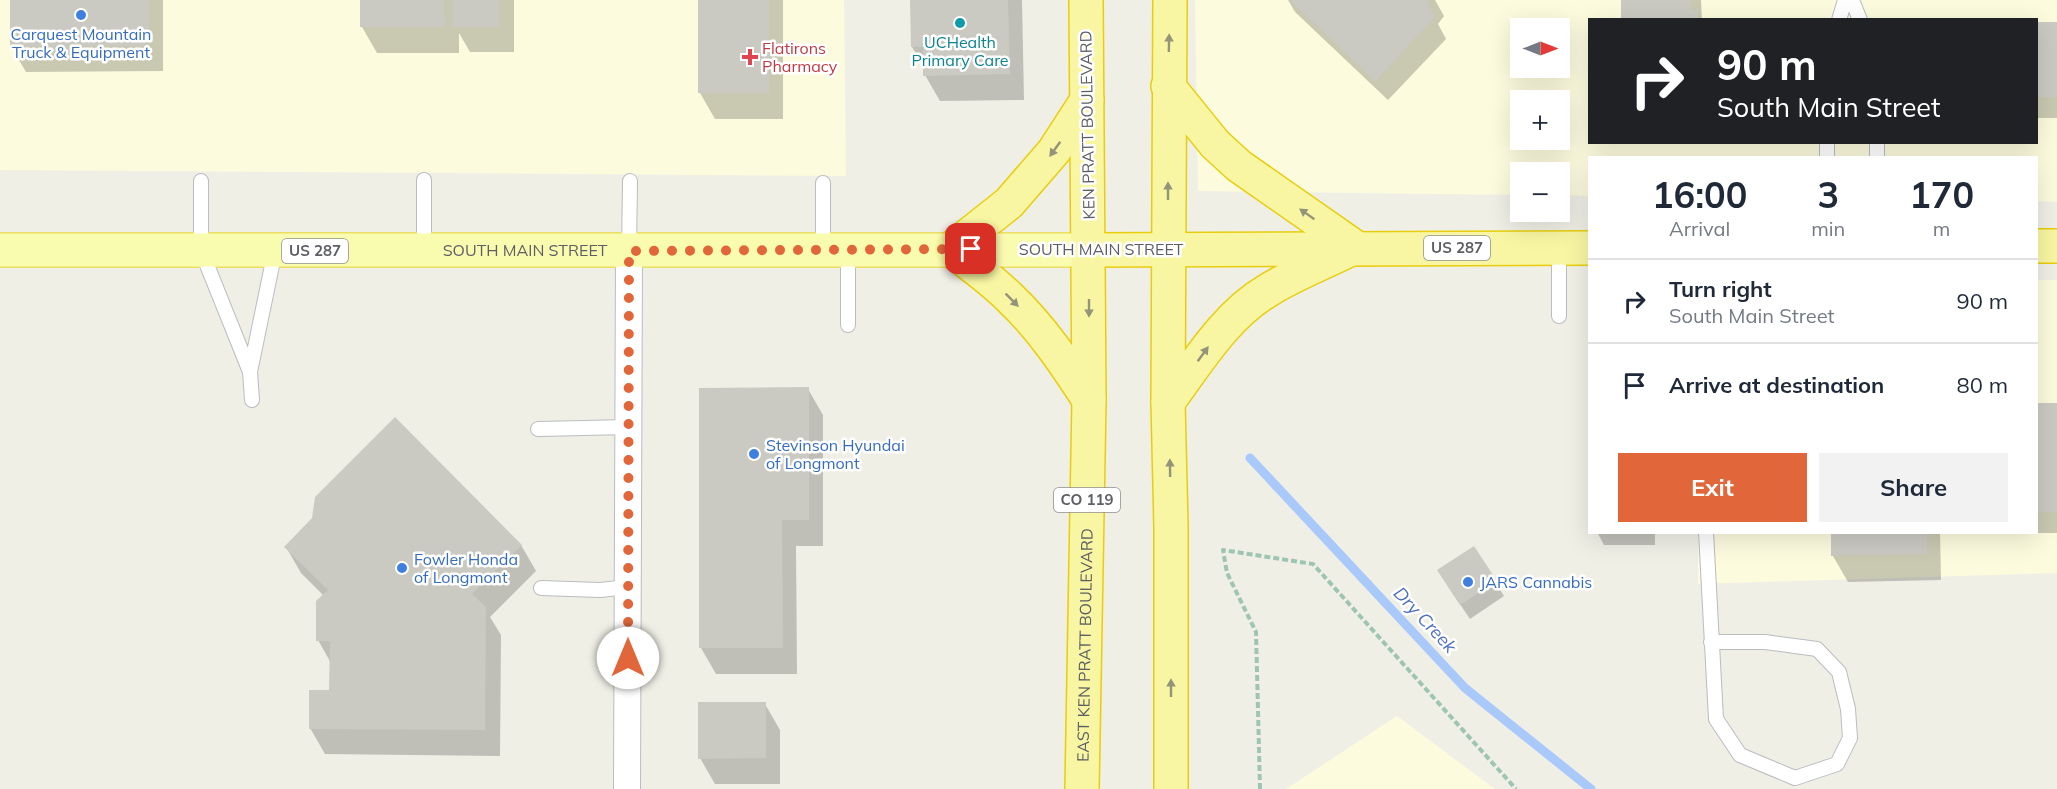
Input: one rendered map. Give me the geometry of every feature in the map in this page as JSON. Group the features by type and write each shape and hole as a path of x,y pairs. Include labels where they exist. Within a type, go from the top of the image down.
{"highway":[{"name":"KEN PRATT BOULEVARD","path":"1086,0 1089,250"},
{"path":"1170,0 1168,402 1171,527 1171,789"},
{"path":"1168,86 1215,144 1239,166 1355,247 1266,291 1244,309 1214,339 1168,402"},
{"path":"1087,100 1054,152 1009,203 951,249 1009,296 1058,351 1089,400"},
{"path":"2038,246 2057,246"},
{"name":"SOUTH MAIN STREET","path":"1089,250 1355,247 1575,248"},
{"name":"EAST KEN PRATT BOULEVARD","path":"1083,789 1089,250"}],"main road":[{"name":"SOUTH MAIN STREET","path":"0,250 1089,250"}],"street":[{"path":"627,789 629,251"}],"lane":[{"path":"1840,18 1845,0"},
{"path":"1852,0 1859,18"},
{"path":"424,180 424,250"},
{"path":"201,181 201,250 250,372"},
{"path":"629,251 630,181"},
{"path":"824,183 848,325"},
{"path":"1559,316 1575,248"},
{"path":"252,400 250,372 275,251"},
{"path":"538,429 629,427"},
{"path":"1706,534 1711,642 1716,719 1740,755 1796,778 1837,764 1850,738 1848,709 1839,672 1817,650 1764,642 1711,642"},
{"path":"541,588 600,590 628,587"}],"path":[{"path":"1260,789 1256,632 1227,573 1223,550 1313,564 1516,789"}],"shaded area":[{"path":"0,0 844,0 846,176 0,170"},
{"path":"1195,0 2057,0 2057,202 2038,201 2038,156 1588,156 1588,196 1570,195 1570,162 1510,162 1510,195 1198,191"},
{"path":"2038,280 2057,280 2057,573 1698,584 1698,534 2038,534"},
{"path":"1397,716 1495,789 1286,789"}],"building":[{"path":"10,0 149,0 149,46 10,47"},
{"path":"360,0 444,0 445,27 360,27"},
{"path":"453,0 499,0 499,27 453,27"},
{"path":"698,0 769,0 769,93 698,93"},
{"name":"UCHealth Primary Care","path":"910,0 1008,0 1010,74 923,76 923,47 911,47"},
{"path":"1290,0 1429,0 1427,2 1435,17 1375,81"},
{"path":"1621,0 1690,0 1691,10 1698,9 1698,18 1621,18"},
{"path":"2038,22 2057,22 2057,97 2038,97"},
{"name":"Stevinson Hyundai of Longmont","path":"809,387 809,520 782,520 783,648 699,648 699,388"},
{"path":"2038,403 2057,403 2057,512 2038,512"},
{"name":"Fowler Honda of Longmont","path":"395,417 522,545 472,594 486,607 485,730 309,729 309,690 329,690 330,641 316,641 316,601 328,590 284,547 312,518 315,497"},
{"path":"1831,534 1927,534 1927,554 1831,556"},
{"path":"1474,546 1497,581 1460,605 1437,570"},
{"path":"698,702 766,702 766,758 698,759"}],"waterway":[{"name":"Dry Creek","path":"1250,458 1465,688 1591,789"}],"place":[{"name":"Carquest Mountain Truck & Equipment","path":"81,15"},
{"name":"UCHealth Primary Care","path":"960,23"},
{"name":"Flatirons Pharmacy","path":"750,57"},
{"name":"Stevinson Hyundai of Longmont","path":"754,454"},
{"name":"Fowler Honda of Longmont","path":"402,568"},
{"name":"JARS Cannabis","path":"1468,582"}],"route":[{"path":"628,658 629,251 971,249"}]}
